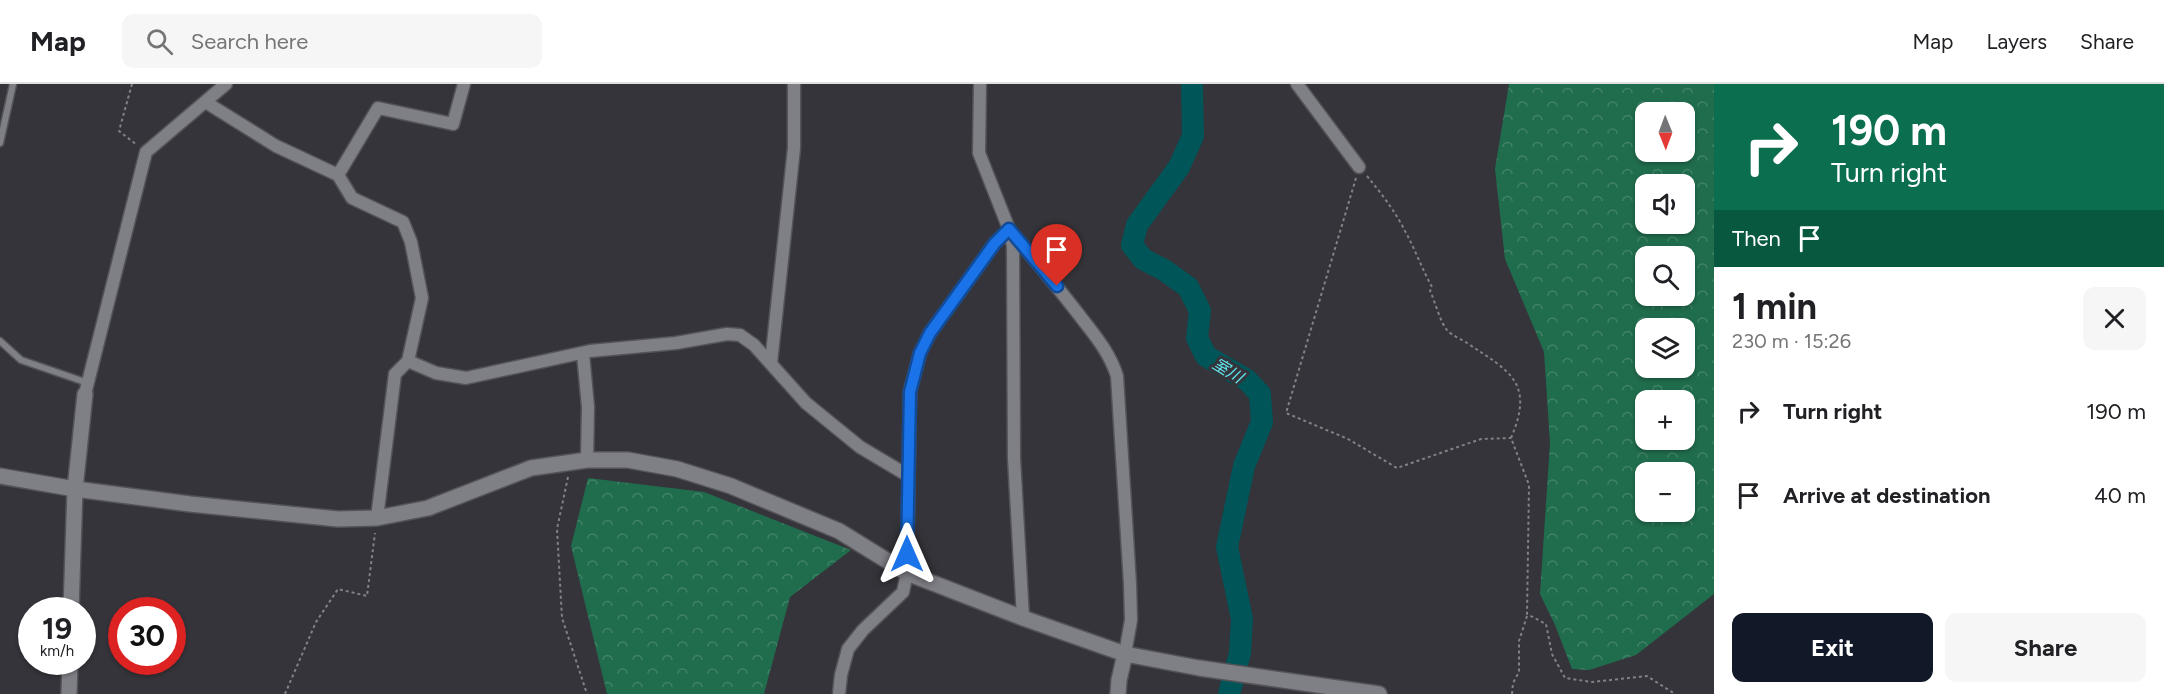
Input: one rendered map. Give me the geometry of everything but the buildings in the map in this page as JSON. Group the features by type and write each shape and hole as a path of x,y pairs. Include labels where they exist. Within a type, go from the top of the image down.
{"street":[{"path":"71,597 75,489 86,388 146,153 207,103 226,84"},
{"path":"338,175 378,108 453,124 464,84"},
{"path":"771,363 794,148 794,84"},
{"path":"980,84 979,153 1009,229 1012,246 1014,458 1023,618"},
{"path":"1297,84 1359,166"},
{"path":"207,103 276,146 338,175 352,198 403,222 411,242 422,298 408,361 395,374 377,518"},
{"path":"839,694 848,649 863,630 903,592 907,573 910,392 920,353 937,324 995,243 1009,229"},
{"path":"1009,229 1102,345 1111,358 1117,376 1131,620 1118,694"},
{"path":"408,361 436,373 466,378 590,351 676,343 727,334 740,335 754,345 806,403 860,447 908,475"},
{"path":"583,354 588,407 587,460"},
{"path":"0,476 75,489 190,504 338,519 377,518 428,508 531,468 587,460 628,460 677,469 731,486 840,531 907,573 1125,654 1200,668 1379,694"},
{"path":"69,694 70,675"}],"lane":[{"path":"0,143 13,84"},
{"path":"0,340 21,360 86,388"}],"path":[{"path":"132,84 119,131 146,153"},
{"path":"1359,166 1286,412 1347,439 1397,468 1481,439 1511,438"},
{"path":"1359,166 1390,204 1406,232 1432,287 1430,291 1447,330 1500,364 1516,381 1521,398 1520,419 1511,438 1529,485 1527,614 1519,641 1519,672 1513,683 1512,694"},
{"path":"569,476 556,529 562,618 587,694"},
{"path":"285,694 316,622 338,589 367,596 377,518"},
{"path":"1527,614 1546,624 1552,654 1565,678 1592,682 1647,676 1675,694"}],"green space":[{"path":"1509,84 1714,84 1714,594 1636,655 1589,670 1572,669 1540,594 1550,443 1544,352 1505,259 1495,169"},
{"path":"588,478 704,492 851,550 790,597 764,694 607,694 571,546"}],"waterway":[{"name":"室川","path":"1192,84 1193,136 1179,167 1137,225 1132,245 1143,259 1188,287 1200,311 1197,338 1206,356 1247,380 1260,394 1262,422 1244,466 1227,547 1242,619 1240,653 1229,694"}],"route":[{"path":"907,554 910,392 920,353 930,333 995,243 1009,229 1057,286"}]}
